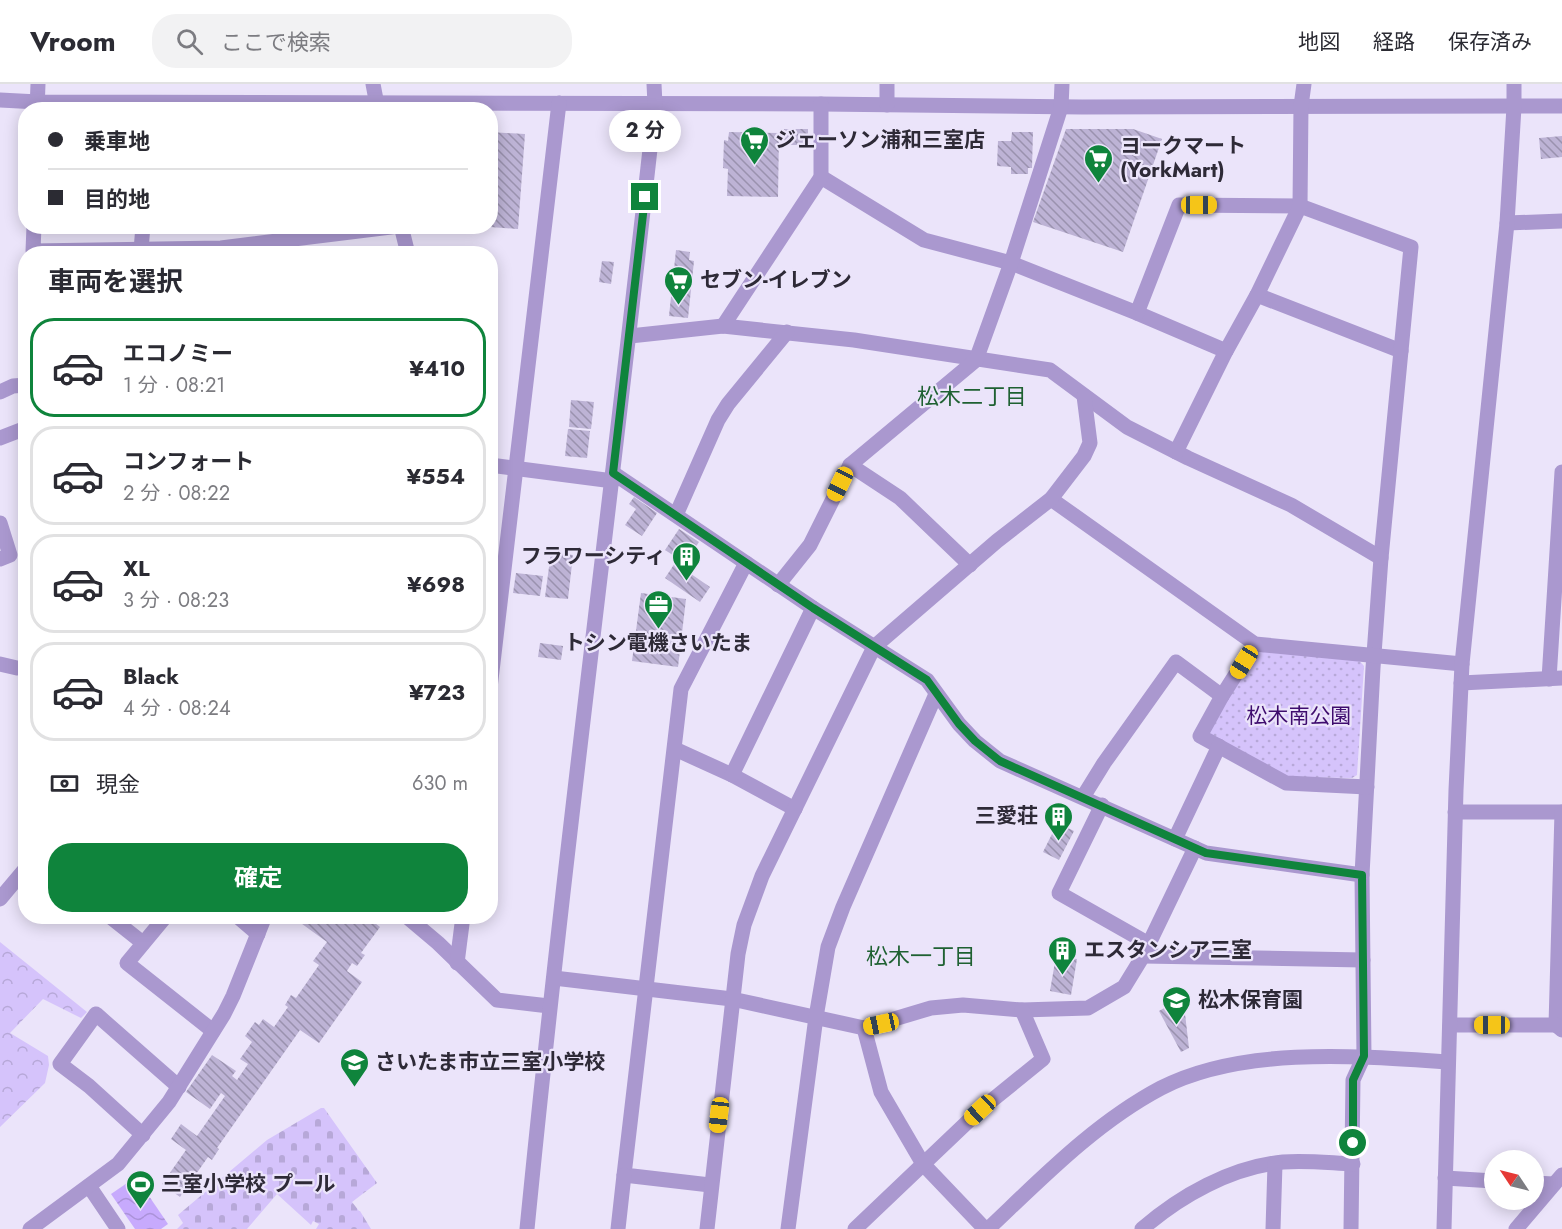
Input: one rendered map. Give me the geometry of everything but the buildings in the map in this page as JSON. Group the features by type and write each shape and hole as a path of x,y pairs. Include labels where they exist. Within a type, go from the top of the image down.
{"street":[{"path":"38,84 38,102"},
{"path":"374,84 377,102"},
{"path":"527,1229 549,1006 630,336 655,104 654,84"},
{"path":"887,84 887,105"},
{"path":"778,585 813,540 850,465 976,360 1011,263 1061,107 1062,84"},
{"path":"1176,452 1300,206 1301,106 1304,84"},
{"path":"1444,1229 1455,812 1462,664 1507,223 1514,84"},
{"path":"0,100 18,103"},
{"path":"498,623 559,103"},
{"path":"498,104 1562,106"},
{"path":"723,326 821,177 821,104"},
{"path":"821,177 924,240 1011,263 1226,351"},
{"path":"1137,313 1179,205 1300,206 1411,247 1381,558 1374,656 1362,875 1364,1056 1353,1080 1352,1229"},
{"path":"1507,223 1562,220"},
{"path":"236,246 335,234"},
{"path":"1257,295 1401,351"},
{"path":"630,336 723,326 854,340 1050,370 1127,427 1291,505 1381,558"},
{"path":"676,515 718,420 728,404 787,332"},
{"path":"0,392 18,386"},
{"path":"706,1229 732,999 744,925 762,876 874,647 1051,499 1084,456 1090,443 1084,396"},
{"path":"0,438 18,431"},
{"path":"850,465 900,498 970,565"},
{"path":"498,466 613,477 676,515 778,585 927,680 959,724 990,755 1010,767 1102,805 1206,853 1362,875"},
{"path":"1461,683 1555,678 1562,474"},
{"path":"1051,499 1255,644 1462,664"},
{"path":"0,523 10,555 0,559"},
{"path":"618,1229 684,683 746,563"},
{"path":"732,775 813,608"},
{"path":"1255,644 1200,736 1286,783 1367,787"},
{"path":"1083,797 1104,763 1176,662 1222,696"},
{"path":"0,664 16,668"},
{"path":"788,1229 824,963 835,925 936,694"},
{"path":"1175,838 1219,746"},
{"path":"675,749 732,775 795,809"},
{"path":"1102,805 1059,892 1146,950 1363,960"},
{"path":"1450,1025 1559,1028 1562,812 1455,812"},
{"path":"554,978 732,999 864,1028 931,1008 963,1005 1022,1010 1088,1008 1124,987 1146,950 1195,848"},
{"path":"0,899 18,878"},
{"path":"119,924 143,943"},
{"path":"159,924 127,963 213,1031"},
{"path":"246,924 258,934"},
{"path":"30,1229 118,1164 143,1135 179,1087 233,996 262,924"},
{"path":"415,924 496,1000 549,1006"},
{"path":"457,963 461,924"},
{"path":"855,1229 980,1110 1043,1059 1022,1010"},
{"path":"143,1135 89,1086 60,1064 96,1014 179,1087"},
{"path":"864,1028 881,1092 924,1164 986,1229 1084,1141 1122,1112 1162,1088 1215,1068 1273,1059 1364,1056 1448,1062"},
{"path":"1142,1229 1165,1209 1208,1185 1248,1168 1275,1164 1353,1164"},
{"path":"1273,1229 1275,1164"},
{"path":"624,1175 710,1185"},
{"path":"1445,1178 1484,1180"},
{"path":"1516,1229 1558,1179"},
{"path":"89,1186 118,1229"}],"green space":[{"name":"松木南公園","path":"1260,650 1358,659 1364,666 1357,775 1352,778 1283,777 1212,737 1208,729"},
{"path":"0,942 87,1012 81,1018 43,999 10,1033 48,1056 49,1065 45,1083 0,1127"},
{"path":"324,1108 377,1183 352,1202 371,1229 316,1229 319,1224 313,1221 311,1225 277,1194 247,1229 177,1229 183,1223 178,1215 267,1140"}],"water":[{"name":"三室小学校 プール","path":"136,1177 168,1224 161,1229 135,1229 111,1194"}],"place":[{"name":"ジェーソン浦和三室店","path":"754,166"},
{"name":"ヨークマート (YorkMart)","path":"1099,184"},
{"name":"セブン-イレブン","path":"679,306"},
{"name":"フラワーシティ","path":"687,582"},
{"name":"トシン電機さいたま","path":"658,630"},
{"name":"三愛荘","path":"1059,842"},
{"name":"エスタンシア三室","path":"1063,976"},
{"name":"松木保育園","path":"1177,1026"},
{"name":"さいたま市立三室小学校","path":"354,1088"},
{"name":"三室小学校 プール","path":"140,1210"}],"district":[{"name":"松木二丁目","path":"972,396"},
{"name":"松木一丁目","path":"921,956"}],"route":[{"path":"645,197 613,473 813,608 927,680 959,724 975,741 990,755 1010,767 1083,797 1206,853 1362,875 1364,1056 1353,1080 1353,1143"}]}
